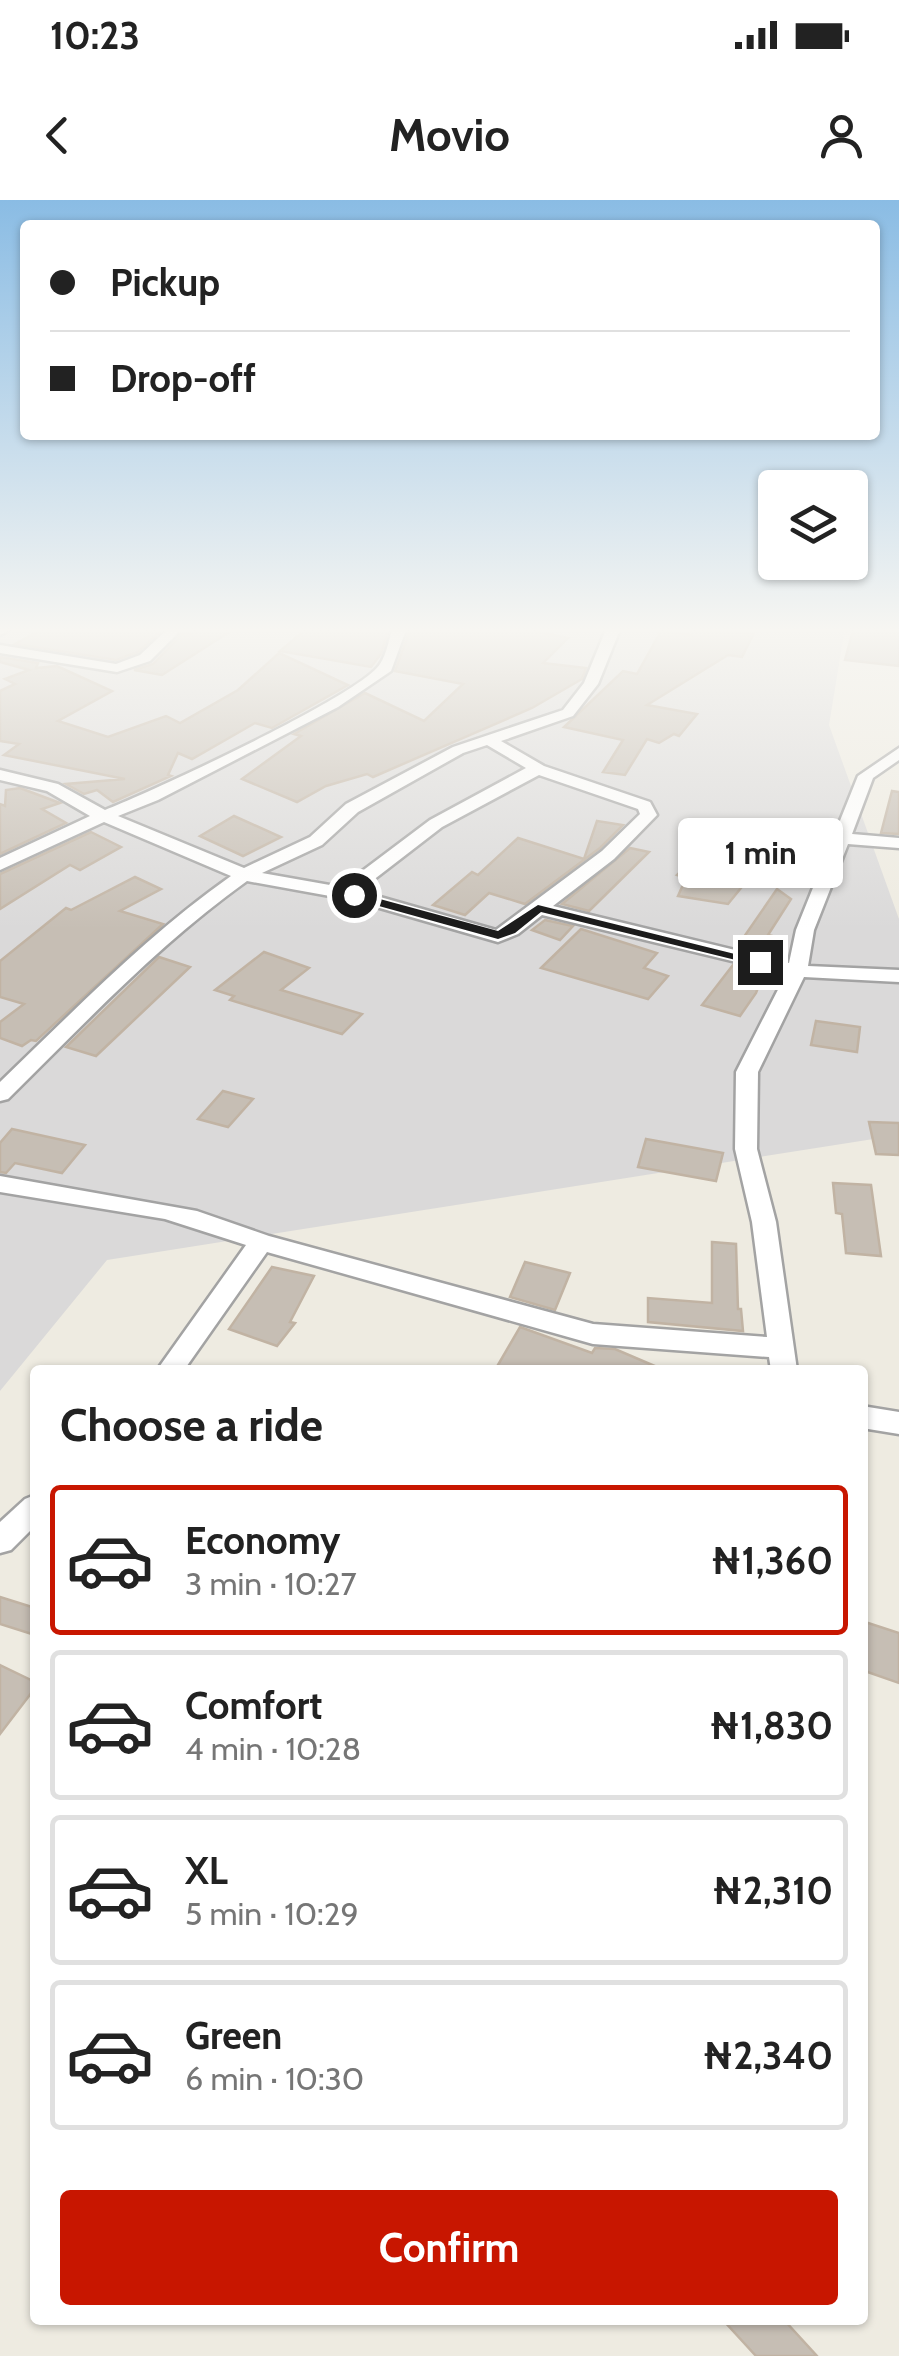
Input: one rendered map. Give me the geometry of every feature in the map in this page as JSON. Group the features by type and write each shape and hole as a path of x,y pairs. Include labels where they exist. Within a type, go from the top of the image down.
{"street":[{"path":"0,865 102,816 152,797 286,728"},
{"path":"0,1094 126,972 169,938 186,916 244,875 304,848 352,808 436,760 527,728"},
{"path":"0,776 52,787 102,816 244,875 344,894 498,936 608,856 649,816 644,806 632,800 538,770 490,741"},
{"path":"5,1192 128,1201 215,1220 261,1242 593,1334 781,1359 764,1222 746,1148 746,1072 797,972 805,930 866,776 899,753"},
{"path":"344,894 374,867 463,808 502,784 538,770"},
{"path":"841,838 899,843"},
{"path":"538,908 797,972 899,976"},
{"path":"174,1365 261,1242"},
{"path":"868,1417 899,1423"},
{"path":"0,1541 30,1512"}],"shaded area":[{"path":"0,728 830,728 899,919 899,1135 107,1260 0,1391"}],"building":[{"path":"0,728 79,728 108,737 134,728 247,728 192,759 178,753 168,775 171,776 113,802 97,790 84,794 66,784 125,779 4,755 19,744 0,741"},
{"path":"305,728 487,728 373,777 367,774 326,786 297,802 242,779 301,736 294,734"},
{"path":"567,728 686,728 679,736 674,734 659,743 647,739 625,775 603,772 623,740"},
{"path":"20,788 60,803 42,809 66,823 0,854 0,804 5,806 6,790"},
{"path":"892,791 899,792 899,834 881,833"},
{"path":"234,816 281,837 243,856 200,836"},
{"path":"597,821 623,825 600,848 525,904 489,893 465,915 433,905 472,872 478,875 518,838 584,859"},
{"path":"91,832 121,847 80,870 70,865 0,909 0,874"},
{"path":"630,848 649,852 589,911 562,904"},
{"path":"704,849 734,858 716,876 745,883 728,904 678,896 686,878 677,875"},
{"path":"135,877 161,889 120,911 163,924 36,1041 22,1046 0,1038 0,1022 24,1004 0,997 0,961 66,908 71,910"},
{"path":"777,889 791,899 768,935 776,937 770,954 737,947"},
{"path":"545,920 573,926 560,940 532,930"},
{"path":"581,929 657,953 644,968 668,976 648,999 541,968"},
{"path":"264,952 309,968 281,990 362,1014 342,1034 230,1000 234,996 215,990"},
{"path":"159,957 190,967 96,1056 66,1047"},
{"path":"733,965 764,972 756,993 740,1016 702,1005"},
{"path":"816,1021 860,1027 857,1052 811,1045"},
{"path":"223,1091 253,1099 228,1127 198,1119"},
{"path":"869,1122 899,1123 899,1155 876,1154"},
{"path":"12,1129 85,1145 62,1173 15,1163 6,1173 0,1172 0,1143"},
{"path":"646,1139 723,1153 716,1181 638,1167"},
{"path":"833,1183 871,1185 881,1256 846,1253 842,1214 836,1213"},
{"path":"712,1242 736,1244 738,1309 743,1331 648,1322 648,1298 712,1303"},
{"path":"525,1262 570,1273 555,1310 510,1297"},
{"path":"272,1267 314,1276 290,1322 295,1323 277,1346 229,1329"},
{"path":"520,1327 592,1353 595,1348 615,1349 652,1365 498,1365"},
{"path":"0,1597 30,1606 30,1633 0,1624"},
{"path":"868,1623 899,1633 899,1683 868,1672"},
{"path":"0,1665 30,1680 30,1695 0,1734"},
{"path":"728,2325 789,2325 817,2356 756,2356"}],"route":[{"path":"354,895 498,936 538,908 760,962"}]}
